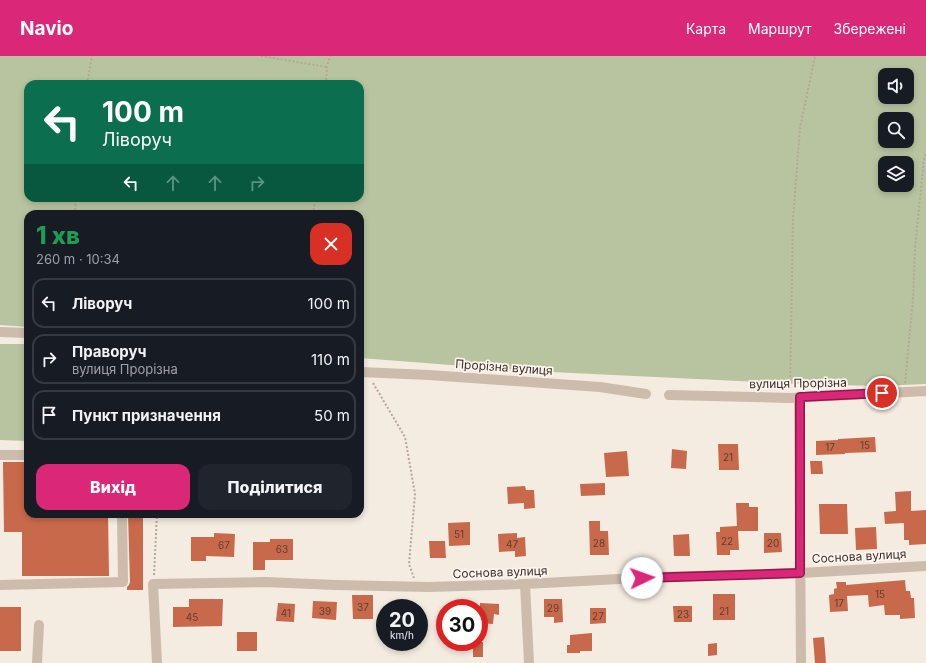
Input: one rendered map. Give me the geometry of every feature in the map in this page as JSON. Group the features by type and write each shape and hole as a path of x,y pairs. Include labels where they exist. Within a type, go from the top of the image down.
{"street":[{"path":"0,332 24,333"},
{"name":"Прорізна вулиця","path":"364,372 600,387 646,394"},
{"name":"вулиця Прорізна","path":"670,395 795,398 926,391"},
{"path":"795,398 801,663"},
{"path":"0,456 24,455"},
{"path":"0,585 123,582 122,518"},
{"name":"Соснова вулиця","path":"153,584 265,582 416,586 525,584 657,577 800,573 926,566"},
{"path":"153,584 157,663"},
{"path":"525,584 528,663"},
{"path":"37,663 39,625"}],"path":[{"path":"88,80 92,56"},
{"path":"260,56 327,68"},
{"path":"326,80 330,56"},
{"path":"795,398 793,219 800,128 815,56"},
{"path":"904,392 912,306 915,248 924,159 926,153"},
{"path":"364,372 405,437 415,494 409,564 416,586"},
{"path":"153,584 157,518"}],"green space":[{"path":"0,56 926,56 926,384 878,386 799,384 531,371 364,358 364,210 24,210 24,327 0,325"},
{"path":"0,344 24,344 24,441 0,440"}],"building":[{"path":"875,437 876,452 816,455 816,441"},
{"path":"718,444 738,444 739,470 719,470"},
{"path":"672,449 687,451 686,469 671,468"},
{"path":"627,451 629,476 606,477 604,453"},
{"path":"810,461 822,461 823,474 811,474"},
{"path":"3,462 24,462 24,518 108,518 109,576 22,576 22,532 4,532"},
{"path":"605,483 605,495 581,496 580,484"},
{"path":"525,486 526,490 534,490 535,508 524,509 524,503 508,504 507,487"},
{"path":"911,491 911,511 926,510 926,544 909,545 909,540 904,540 904,523 885,524 884,512 896,511 895,492"},
{"path":"736,503 749,503 749,507 758,507 758,531 738,531 739,550 730,550 730,555 717,555 716,532 720,532 720,527 737,526"},
{"path":"819,504 847,504 848,534 820,534"},
{"path":"128,518 143,518 143,590 127,590 130,582"},
{"path":"589,521 600,521 600,531 608,531 609,555 590,555"},
{"path":"470,522 470,545 449,546 448,523"},
{"path":"876,527 877,549 856,550 855,528"},
{"path":"214,533 235,534 234,557 206,556 206,561 191,561 191,537 214,537"},
{"path":"517,533 517,538 525,537 526,556 515,557 515,551 499,552 498,534"},
{"path":"764,533 781,533 782,552 764,553"},
{"path":"689,534 690,556 674,556 673,535"},
{"path":"270,539 293,539 293,560 265,560 265,570 253,570 253,542 270,542"},
{"path":"429,541 445,541 446,558 430,558"},
{"path":"905,580 906,591 910,591 911,598 914,598 915,618 900,619 900,615 885,615 884,605 869,607 868,595 847,596 848,611 830,612 829,595 834,594 834,589 837,588 836,582 846,582 846,585"},
{"path":"713,594 735,594 735,620 713,620"},
{"path":"352,595 373,595 373,619 353,619"},
{"path":"189,599 223,599 222,626 173,627 173,607 189,607"},
{"path":"544,599 562,599 563,622 554,623 554,617 544,617"},
{"path":"313,601 337,602 336,620 312,618"},
{"path":"278,603 295,604 294,622 276,621"},
{"path":"488,603 499,604 499,615 494,614 493,624 488,624"},
{"path":"673,606 692,606 692,622 674,622"},
{"path":"0,607 21,607 21,651 0,651"},
{"path":"590,608 606,608 606,623 590,624"},
{"path":"237,632 257,632 257,651 237,651"},
{"path":"592,633 592,651 567,653 567,645 570,645 570,635"},
{"path":"824,637 826,663 815,663 813,638"},
{"path":"717,643 717,655 708,656 708,644"},
{"path":"473,651 483,651 483,657 473,657"}],"route":[{"path":"642,578 800,573 800,397 882,393"}]}
